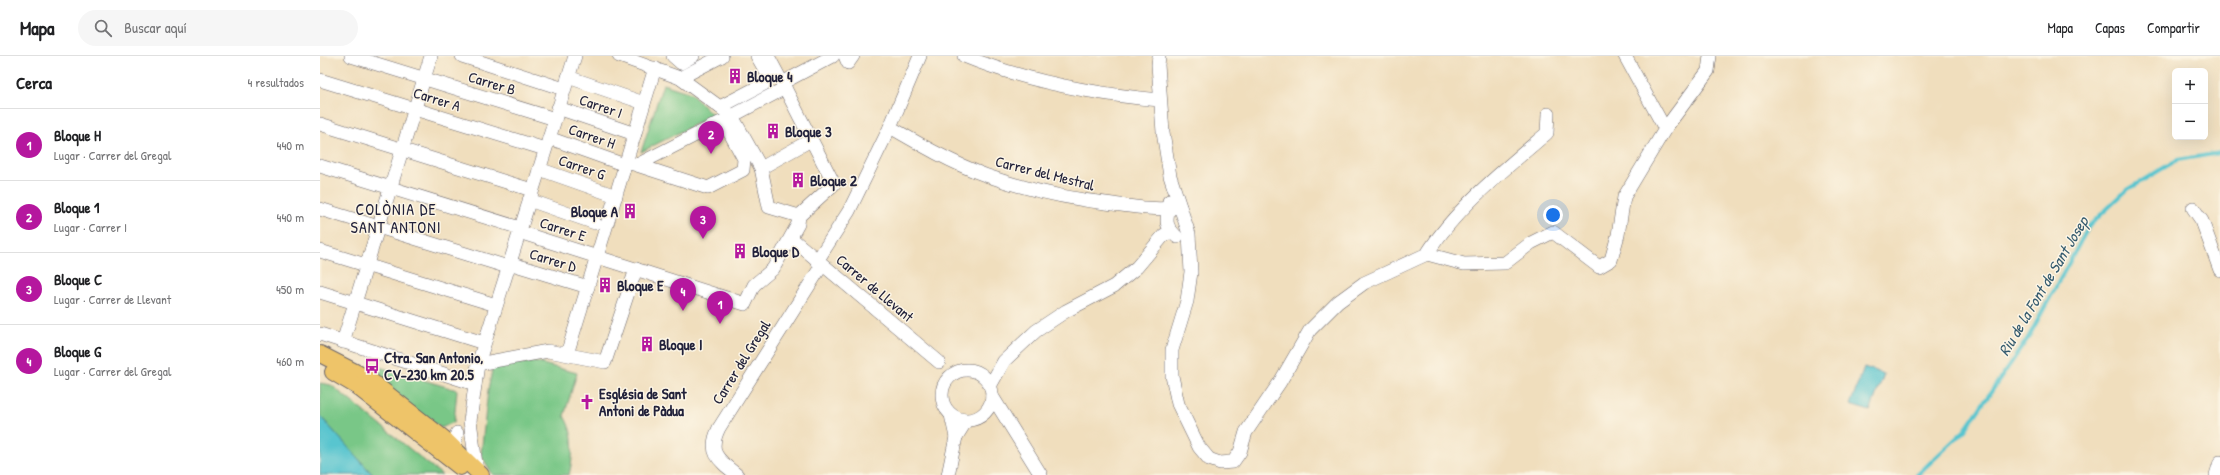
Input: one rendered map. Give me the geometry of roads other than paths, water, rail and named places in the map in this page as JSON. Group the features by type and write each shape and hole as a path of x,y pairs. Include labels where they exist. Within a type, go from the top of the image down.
{"main road":[{"path":"320,354 367,378 451,440 471,472"},
{"path":"320,364 355,385 471,472"}],"street":[{"name":"Carrer B","path":"351,56 424,79 556,114"},
{"path":"343,342 431,56"},
{"path":"462,56 644,103"},
{"path":"471,472 471,427 478,364 575,56"},
{"path":"619,56 680,78 732,116 761,168 768,207 799,216"},
{"path":"673,56 681,62 693,56"},
{"path":"680,78 722,56"},
{"path":"720,107 764,84 768,75 757,56"},
{"path":"768,56 834,184 799,216 798,224 790,238"},
{"path":"732,116 833,56"},
{"path":"845,56 848,63 853,56"},
{"name":"Carrer del Gregal","path":"736,475 715,455 712,441 718,428 820,263 849,211 890,127 920,56"},
{"path":"964,56 1020,75 1071,87 1126,97 1160,100"},
{"path":"1159,56 1160,100 1170,176 1172,221 1188,240 1190,272 1187,301 1172,350 1172,376 1178,404 1199,447 1209,459 1220,463 1233,462 1240,452 1246,432 1280,382 1310,330 1338,302 1364,283 1427,254 1438,236 1505,169 1547,134 1548,114"},
{"path":"1625,56 1665,129"},
{"path":"1427,254 1464,264 1505,263 1531,243 1553,232 1599,267 1611,260 1618,236 1624,197 1665,129 1708,71 1710,56"},
{"path":"567,354 616,196 629,164 634,134 655,68"},
{"name":"Carrer A","path":"320,80 414,109 547,143"},
{"name":"Carrer I","path":"556,114 634,134"},
{"name":"Carrer H","path":"547,143 629,164 708,188 743,170 744,159 726,126 721,122 629,164"},
{"path":"320,124 402,149 531,195 595,223"},
{"name":"Carrer del Mestral","path":"890,127 943,157 986,175 1022,187 1172,221"},
{"path":"761,168 811,140"},
{"name":"Carrer E","path":"320,166 745,304 754,285 774,269 790,238"},
{"name":"Carrer G","path":"539,169 616,196"},
{"path":"2193,208 2202,221 2220,270"},
{"name":"Carrer D","path":"320,209 508,265 588,287"},
{"path":"980,374 1004,361 1017,347 1042,327 1066,311 1114,286 1137,267 1172,221"},
{"name":"Carrer de Llevant","path":"790,238 939,362 959,371"},
{"path":"320,251 496,305"},
{"path":"478,364 548,352 567,354 605,362 636,269"},
{"path":"320,292 484,343"},
{"path":"320,334 475,384"},
{"path":"948,475 956,437 966,421 981,416 987,411 991,391 1004,361"},
{"path":"939,362 945,382 941,396 946,410 951,415 966,421"},
{"path":"945,382 959,371 973,371 980,374 1041,475"},
{"path":"987,411 1010,423"},
{"path":"951,415 956,437"},
{"path":"396,416 411,421 440,446 471,427"},
{"path":"2216,475 2220,462"}],"water":[{"path":"1864,367 1884,374 1870,411 1850,405"},
{"path":"320,416 373,475 320,475"}],"waterway":[{"name":"Riu de la Font de Sant Josep","path":"1917,475 1965,430 2028,338 2089,226 2128,189 2177,160 2220,153"}],"place":[{"name":"Bloque 4","path":"735,76"},
{"name":"Bloque 3","path":"773,131"},
{"name":"Bloque 1","path":"711,154"},
{"name":"Bloque 2","path":"798,180"},
{"name":"Bloque A","path":"630,211"},
{"name":"Bloque C","path":"703,239"},
{"name":"Bloque D","path":"740,251"},
{"name":"Bloque E","path":"605,285"},
{"name":"Bloque G","path":"683,311"},
{"name":"Bloque H","path":"720,324"},
{"name":"Bloque I","path":"647,344"},
{"name":"Ctra. San Antonio, CV-230 km 20.5","path":"372,366"},
{"name":"Església de Sant Antoni de Pàdua","path":"587,402"}],"district":[{"name":"COLÒNIA DE SANT ANTONI","path":"396,218"}]}
